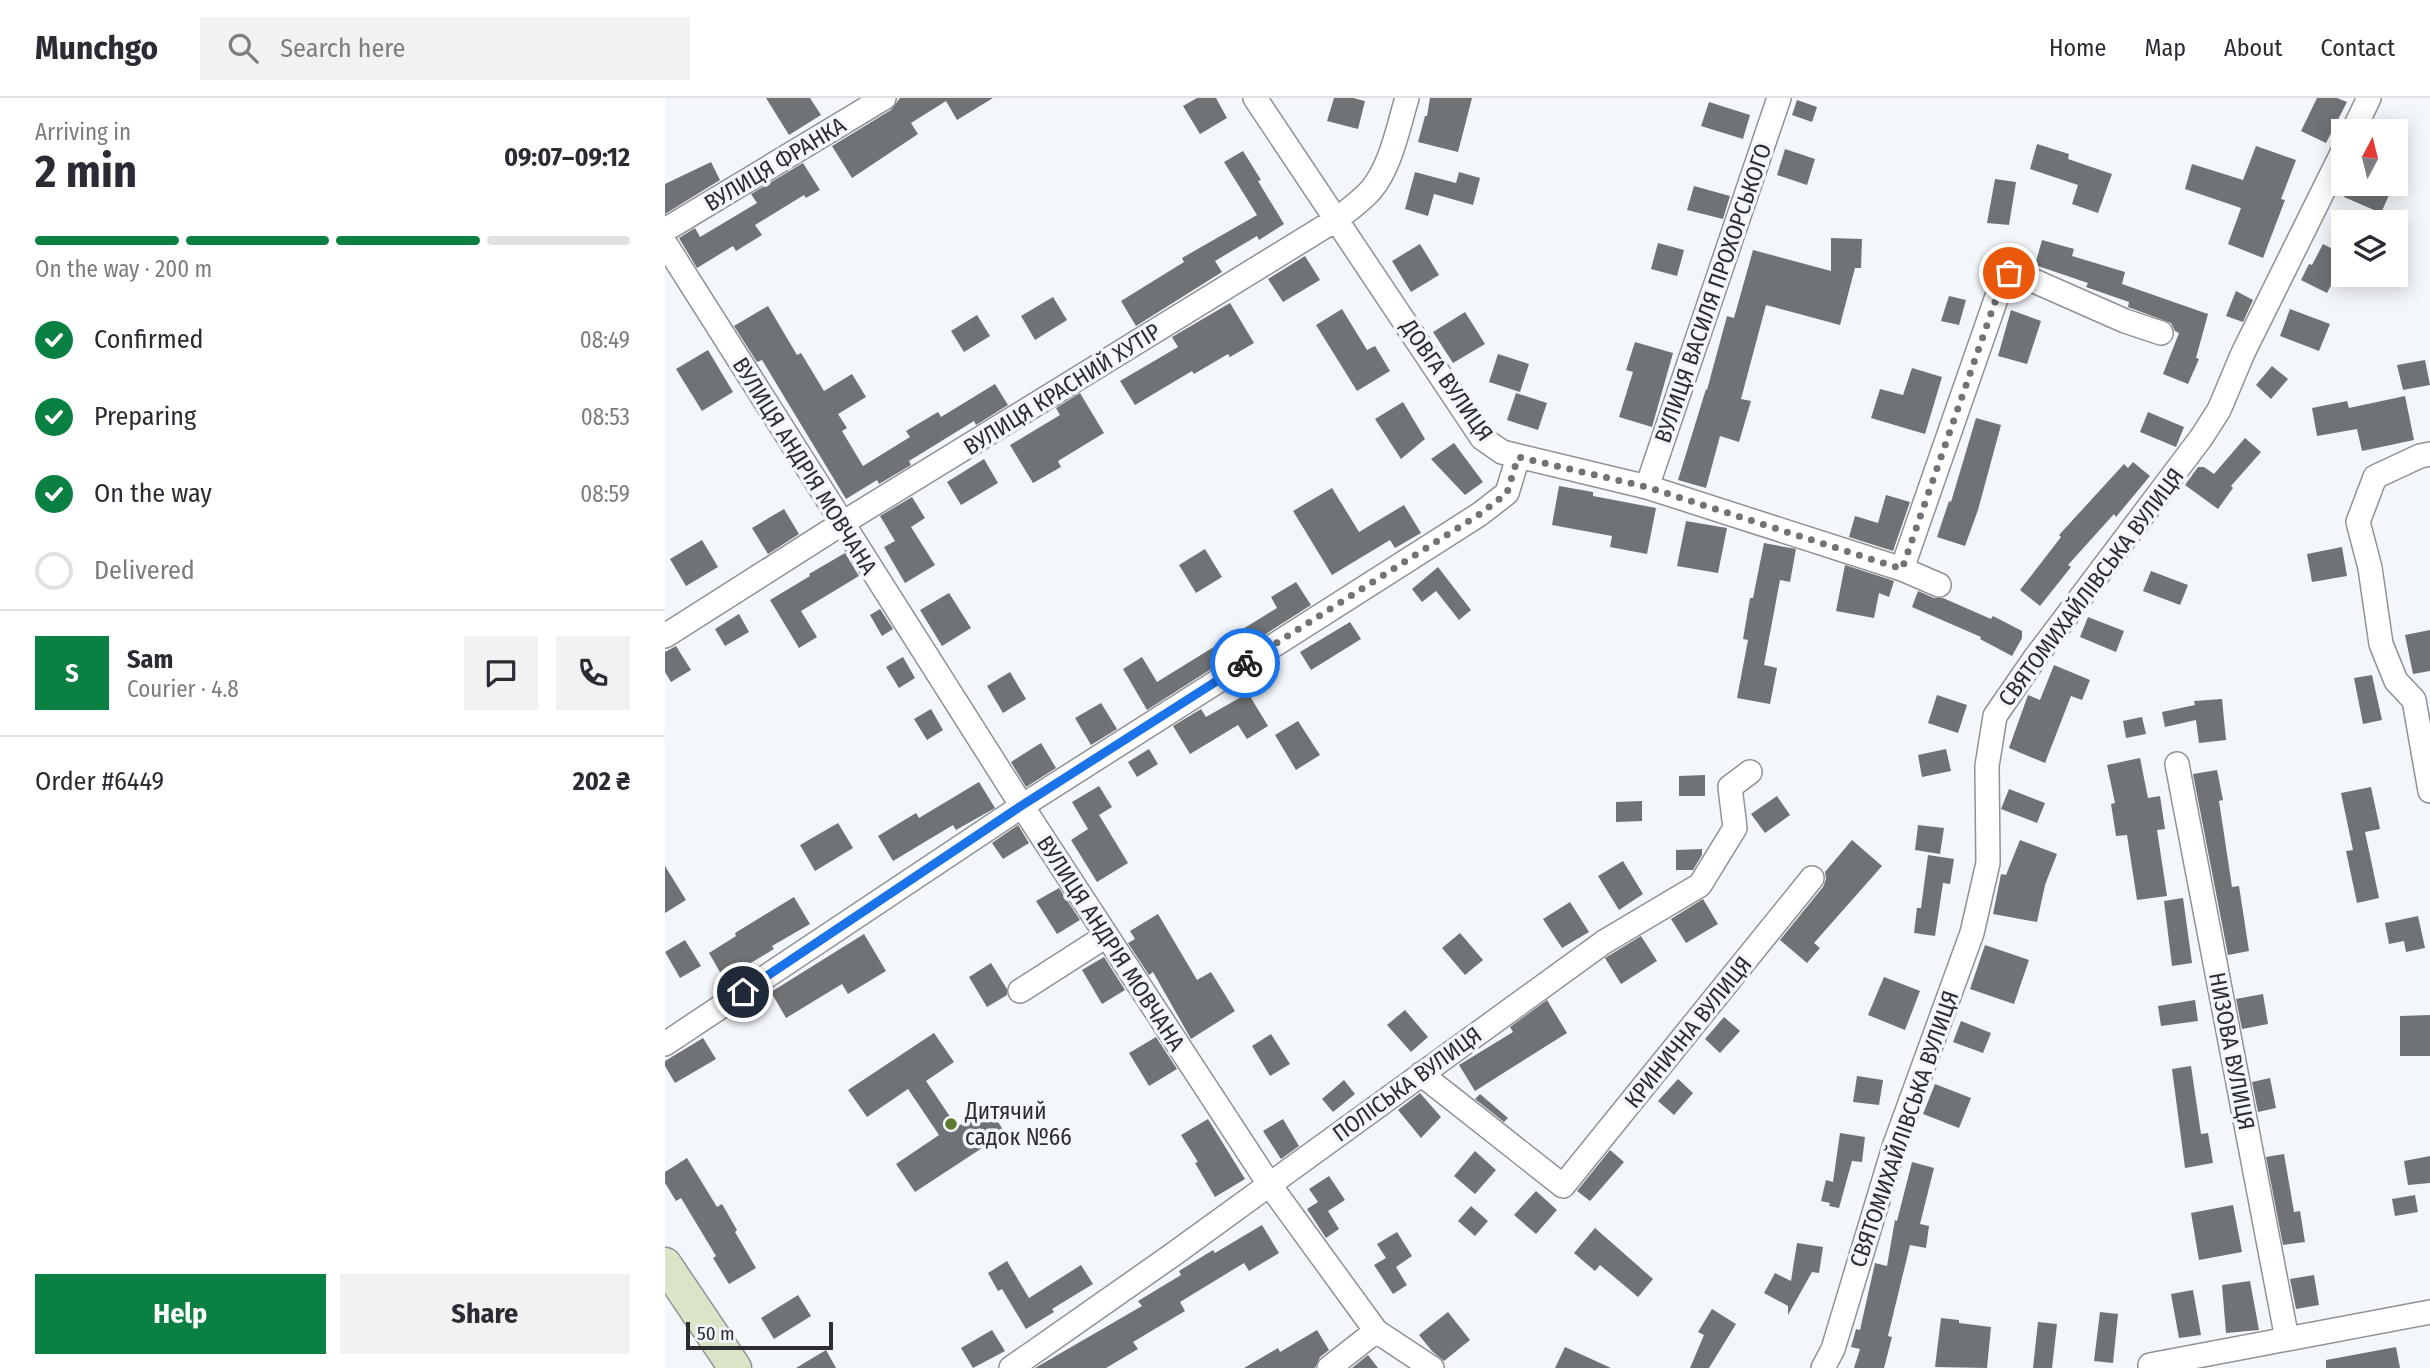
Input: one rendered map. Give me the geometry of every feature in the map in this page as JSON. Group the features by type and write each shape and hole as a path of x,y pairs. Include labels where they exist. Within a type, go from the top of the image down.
{"main road":[{"path":"665,1264 735,1368"}],"street":[{"name":"ВУЛИЦЯ ФРАНКА","path":"665,230 884,98"},
{"name":"ДОВГА ВУЛИЦЯ","path":"1255,98 1482,438 1502,452 1647,487 1902,569 1939,585"},
{"name":"ВУЛИЦЯ КРАСНИЙ ХУТІР","path":"665,636 1355,206 1372,188 1386,162 1407,98"},
{"name":"ВУЛИЦЯ ВАСИЛЯ ПРОХОРСЬКОГО","path":"1647,487 1779,98"},
{"path":"2359,119 2369,98"},
{"name":"СВЯТОМИХАЙЛІВСЬКА ВУЛИЦЯ","path":"1822,1368 1833,1349 1893,1147 1972,933 1989,863 1987,766 1995,716 2219,410 2243,353 2331,175"},
{"name":"ВУЛИЦЯ АНДРІЯ МОВЧАНА","path":"665,243 1021,806 1269,1184 1376,1331 1432,1368"},
{"path":"1902,569 2003,279 2009,273 2016,273 2125,321 2161,333"},
{"path":"2430,454 2375,477 2358,522 2370,568 2381,645 2396,681 2422,699 2430,791"},
{"path":"665,1044 1021,806 1480,514 1507,493 1518,457"},
{"name":"НИЗОВА ВУЛИЦЯ","path":"2177,764 2287,1339"},
{"name":"ПОЛІСЬКА ВУЛИЦЯ","path":"1011,1368 1604,943 1700,885 1735,828 1730,787 1750,772"},
{"name":"КРИНИЧНА ВУЛИЦЯ","path":"1421,1074 1563,1186 1812,878"},
{"path":"1020,991 1107,936"},
{"path":"2150,1365 2430,1312"},
{"path":"1329,1368 1376,1331"}],"building":[{"path":"766,98 810,98 821,115 789,135"},
{"path":"900,98 993,98 957,120 946,101 911,123 918,134 852,178 832,146 891,110"},
{"path":"1197,98 1216,98 1227,118 1200,134 1183,106"},
{"path":"1334,98 1365,101 1358,129 1327,121"},
{"path":"1430,98 1472,98 1458,152 1418,142"},
{"path":"2317,98 2337,98 2347,102 2338,119 2331,119 2331,133 2326,143 2301,131"},
{"path":"1797,100 1817,107 1812,122 1792,115"},
{"path":"1709,102 1750,115 1743,139 1701,126"},
{"path":"2037,144 2069,154 2068,159 2112,174 2098,213 2072,204 2078,185 2030,169"},
{"path":"2256,146 2296,160 2281,199 2285,200 2263,258 2228,244 2241,208 2185,189 2192,164 2243,180"},
{"path":"1785,149 1815,159 1807,185 1777,175"},
{"path":"1243,151 1284,224 1259,240 1257,236 1215,261 1222,272 1136,326 1121,301 1184,262 1182,258 1257,215 1224,162"},
{"path":"711,162 720,180 665,214 665,184"},
{"path":"803,163 820,190 806,198 804,195 755,225 762,235 736,251 733,246 697,268 679,238 695,228 700,237 757,203 751,194"},
{"path":"1415,172 1456,183 1459,172 1480,178 1473,205 1434,194 1428,216 1405,209"},
{"path":"1995,179 2016,182 2009,225 1987,223"},
{"path":"1694,186 1730,196 1723,219 1687,210"},
{"path":"2389,196 2382,210 2374,210 2344,197"},
{"path":"1831,238 1862,239 1861,268 1855,268 1840,325 1766,305 1741,399 1751,401 1739,442 1720,436 1706,488 1678,480 1727,316 1734,318 1753,250 1831,271"},
{"path":"2042,240 2074,249 2072,256 2125,272 2122,284 2208,314 2196,358 2199,359 2188,384 2163,374 2179,333 2171,323 2128,307 2129,302 2086,287 2088,283 2035,265"},
{"path":"1658,243 1684,250 1677,276 1651,269"},
{"path":"1420,244 1439,275 1411,292 1392,261"},
{"path":"2323,244 2331,248 2331,286 2327,293 2301,280 2309,264 2312,265"},
{"path":"1305,256 1320,280 1283,302 1268,279"},
{"path":"2236,291 2253,300 2243,322 2226,316"},
{"path":"1949,296 1966,300 1959,325 1941,321"},
{"path":"1053,297 1067,320 1035,340 1021,316"},
{"path":"1230,303 1254,343 1230,357 1228,354 1194,374 1192,371 1135,405 1120,381 1178,347 1172,337"},
{"path":"768,306 797,355 801,353 824,391 852,374 866,397 838,414 847,428 842,431 863,466 910,437 906,431 938,412 941,417 995,384 1008,405 976,425 974,421 909,461 911,465 879,484 877,480 846,499 762,360 757,362 734,326"},
{"path":"1342,309 1367,350 1375,346 1390,371 1357,391 1316,325"},
{"path":"2290,309 2330,324 2319,351 2280,336"},
{"path":"2011,310 2041,321 2027,364 1998,356"},
{"path":"1465,312 1485,344 1453,363 1433,332"},
{"path":"977,315 990,336 964,352 951,331"},
{"path":"1635,342 1673,353 1652,427 1619,417 1633,372 1626,370"},
{"path":"708,350 733,392 702,411 676,369"},
{"path":"1498,354 1529,364 1520,392 1489,382"},
{"path":"2425,360 2430,385 2403,390 2397,365"},
{"path":"2272,366 2288,379 2271,399 2256,385"},
{"path":"1912,368 1942,377 1925,434 1871,418 1880,389 1903,395"},
{"path":"1080,393 1104,433 1058,461 1061,467 1033,483 1010,445 1060,415 1056,408"},
{"path":"1516,393 1547,403 1538,430 1507,420"},
{"path":"2405,396 2414,440 2362,451 2357,429 2317,436 2312,408 2347,401 2349,408"},
{"path":"1403,402 1425,439 1401,459 1375,419"},
{"path":"2148,412 2184,427 2176,447 2140,432"},
{"path":"1976,418 2001,425 1978,510 1965,546 1937,537 1949,501 1951,502"},
{"path":"2245,438 2261,452 2231,486 2233,488 2218,509 2185,485 2198,467 2204,467 2214,474"},
{"path":"1454,443 1483,482 1465,495 1431,459"},
{"path":"984,459 998,483 961,505 947,482"},
{"path":"2133,462 2150,476 2116,517 2114,514 2068,565 2071,567 2040,606 2020,590 2061,537 2059,535 2124,464 2128,468"},
{"path":"1559,486 1593,492 1593,496 1656,508 1647,554 1610,547 1612,536 1552,525"},
{"path":"1332,488 1359,532 1404,505 1421,533 1395,548 1390,540 1332,575 1293,511"},
{"path":"1886,495 1910,502 1893,551 1849,537 1855,516 1878,523"},
{"path":"912,497 925,518 911,527 935,565 905,583 884,547 895,541 880,516"},
{"path":"784,509 799,534 768,554 752,528"},
{"path":"1686,521 1727,528 1718,573 1677,566"},
{"path":"702,540 718,567 686,586 670,559"},
{"path":"1764,543 1796,549 1790,582 1780,580 1764,665 1777,668 1770,704 1737,698 1748,640 1743,639 1750,598 1753,598"},
{"path":"2342,547 2347,576 2312,582 2307,554"},
{"path":"1205,549 1222,577 1196,593 1179,565"},
{"path":"845,553 859,576 801,611 817,637 799,648 770,600"},
{"path":"1845,565 1894,581 1889,597 1879,593 1874,618 1836,611"},
{"path":"1438,567 1471,610 1459,620 1436,591 1422,602 1412,589"},
{"path":"2151,571 2188,585 2180,605 2143,591"},
{"path":"1296,582 1311,605 1147,710 1123,669 1142,657 1157,682 1277,608 1271,597"},
{"path":"1918,591 1934,598 1943,598 1991,619 1993,616 2022,631 2022,638 2012,656 1980,639 1981,637 1912,607"},
{"path":"949,593 971,628 942,646 920,610"},
{"path":"880,609 893,629 882,636 870,615"},
{"path":"739,614 749,632 725,646 715,629"},
{"path":"2088,617 2124,631 2116,652 2080,637"},
{"path":"1350,622 1361,639 1311,670 1300,652"},
{"path":"2430,630 2430,671 2413,674 2405,635"},
{"path":"676,646 691,670 671,682 665,672 665,652"},
{"path":"903,657 915,678 899,688 886,667"},
{"path":"2054,665 2090,680 2082,700 2071,696 2045,763 2009,748 2028,695 2040,700"},
{"path":"1010,672 1026,699 1003,713 987,686"},
{"path":"2372,675 2382,720 2363,724 2354,678"},
{"path":"1248,693 1268,726 1247,739 1238,725 1190,754 1173,726 1201,709 1206,717"},
{"path":"1937,695 1967,705 1958,733 1928,723"},
{"path":"2222,699 2226,740 2199,743 2196,720 2165,727 2162,712 2195,705 2194,701"},
{"path":"1101,703 1117,729 1091,745 1075,718"},
{"path":"931,709 943,730 927,740 914,719"},
{"path":"2142,717 2146,734 2126,738 2123,721"},
{"path":"1298,721 1320,755 1296,770 1275,735"},
{"path":"1041,743 1056,768 1026,787 1011,762"},
{"path":"1149,749 1158,764 1137,777 1128,762"},
{"path":"1946,749 1951,771 1922,777 1918,755"},
{"path":"2140,758 2148,798 2160,796 2165,829 2157,830 2167,896 2137,900 2127,835 2116,836 2111,804 2115,803 2107,765"},
{"path":"2217,770 2223,800 2219,801 2232,887 2239,886 2249,951 2228,955 2193,774"},
{"path":"1705,775 1705,796 1679,796 1679,776"},
{"path":"979,782 995,808 956,830 953,825 893,861 878,836 916,813 919,818"},
{"path":"1099,786 1112,807 1099,815 1128,863 1097,882 1071,840 1088,829 1072,802"},
{"path":"2371,787 2380,829 2365,832 2379,898 2357,903 2346,851 2353,850 2341,793"},
{"path":"2009,789 2045,803 2037,823 2001,809"},
{"path":"1777,796 1790,815 1765,833 1751,814"},
{"path":"1642,801 1642,821 1616,822 1616,802"},
{"path":"838,823 853,848 815,871 800,845"},
{"path":"1018,825 1029,843 1003,859 992,843"},
{"path":"1918,825 1944,828 1940,854 1915,850"},
{"path":"1852,840 1882,866 1814,943 1820,948 1807,963 1780,940 1823,887 1825,872"},
{"path":"2020,840 2057,854 2045,885 2037,922 1993,914 2001,874 2006,875"},
{"path":"1702,849 1702,855 1693,870 1676,870 1676,850"},
{"path":"1928,855 1954,859 1950,884 1943,883 1935,936 1914,933 1917,908 1921,908"},
{"path":"1623,861 1643,894 1619,910 1598,876"},
{"path":"665,866 686,900 665,913"},
{"path":"1059,888 1080,920 1057,934 1036,901"},
{"path":"794,897 810,924 724,979 709,953 736,936 735,933"},
{"path":"2183,898 2192,963 2172,966 2164,901"},
{"path":"1703,899 1718,924 1686,943 1671,919"},
{"path":"1570,902 1589,932 1562,948 1543,919"},
{"path":"1158,914 1197,980 1211,972 1235,1011 1191,1039 1153,972 1149,975 1128,943 1135,939 1130,931"},
{"path":"2418,916 2425,948 2406,952 2404,941 2389,944 2385,923"},
{"path":"1460,933 1483,960 1465,975 1442,948"},
{"path":"864,934 886,971 848,994 842,984 786,1018 771,992"},
{"path":"1641,936 1657,961 1621,984 1605,958"},
{"path":"685,940 701,966 680,978 665,952"},
{"path":"1985,945 2029,960 2014,1004 1970,989"},
{"path":"1104,957 1125,990 1102,1004 1082,970"},
{"path":"991,963 1007,989 1007,995 987,1007 969,977"},
{"path":"1884,977 1920,991 1905,1030 1868,1015"},
{"path":"2263,994 2268,1024 2242,1029 2236,999"},
{"path":"1547,1000 1567,1033 1475,1091 1459,1065 1513,1032 1510,1027"},
{"path":"2195,1000 2198,1021 2161,1026 2158,1006"},
{"path":"1405,1010 1428,1037 1411,1052 1387,1025"},
{"path":"2430,1015 2430,1056 2400,1056 2400,1016"},
{"path":"1724,1017 1740,1031 1720,1053 1705,1039"},
{"path":"1961,1021 1991,1033 1983,1053 1953,1042"},
{"path":"934,1033 954,1062 926,1081 957,1127 988,1106 1005,1133 915,1192 896,1164 939,1135 908,1089 867,1117 848,1090"},
{"path":"1271,1034 1290,1064 1270,1076 1252,1046"},
{"path":"1156,1037 1177,1069 1149,1086 1129,1053"},
{"path":"703,1038 716,1059 675,1083 665,1061"},
{"path":"2191,1066 2201,1134 2208,1133 2213,1163 2185,1168 2172,1069"},
{"path":"1857,1076 1883,1080 1879,1105 1853,1102"},
{"path":"2270,1078 2276,1108 2258,1112 2252,1082"},
{"path":"1678,1079 1693,1093 1674,1115 1658,1101"},
{"path":"1344,1080 1355,1094 1333,1112 1322,1099"},
{"path":"1935,1084 1971,1098 1959,1128 1923,1114"},
{"path":"1420,1093 1441,1117 1421,1138 1398,1110"},
{"path":"1480,1094 1508,1118 1504,1122 1475,1099"},
{"path":"1208,1119 1245,1179 1215,1197 1181,1135"},
{"path":"1283,1119 1299,1146 1281,1159 1263,1131"},
{"path":"1840,1133 1865,1137 1862,1162 1852,1161 1839,1208 1821,1201 1826,1180 1833,1182"},
{"path":"1610,1150 1624,1162 1590,1201 1577,1191"},
{"path":"1475,1151 1496,1170 1475,1194 1454,1176"},
{"path":"2284,1154 2294,1212 2300,1211 2305,1242 2283,1245 2266,1157"},
{"path":"2430,1156 2430,1183 2408,1185 2404,1161"},
{"path":"687,1158 717,1207 722,1204 756,1268 729,1284 713,1258 716,1256 681,1198 676,1201 665,1183 665,1172"},
{"path":"1912,1162 1934,1168 1920,1224 1929,1226 1926,1248 1910,1245 1888,1336 1892,1337 1884,1368 1854,1368 1860,1349 1851,1347 1856,1329 1860,1330 1875,1263 1887,1266 1895,1220 1897,1221"},
{"path":"1329,1176 1345,1200 1328,1211 1339,1229 1326,1238 1307,1209 1318,1202 1309,1189"},
{"path":"1536,1191 1557,1210 1536,1234 1514,1215"},
{"path":"2415,1195 2418,1212 2395,1216 2392,1199"},
{"path":"2233,1205 2242,1252 2199,1260 2191,1213"},
{"path":"1471,1206 1488,1221 1475,1236 1458,1221"},
{"path":"1262,1225 1279,1253 1249,1271 1244,1263 1180,1302 1185,1311 1133,1342 1138,1349 1106,1368 1035,1368 1142,1306 1138,1301 1181,1275 1179,1271"},
{"path":"1595,1228 1653,1279 1638,1297 1600,1265 1595,1271 1574,1253"},
{"path":"1397,1232 1412,1256 1396,1267 1407,1285 1393,1294 1374,1265 1386,1258 1377,1244"},
{"path":"1797,1243 1823,1247 1819,1273 1812,1272 1788,1315 1788,1306 1764,1293 1775,1273 1791,1281"},
{"path":"1007,1261 1029,1298 1081,1265 1093,1284 1052,1309 1054,1312 1026,1329 1002,1289 998,1291 988,1273"},
{"path":"2314,1275 2319,1305 2296,1309 2290,1279"},
{"path":"2250,1281 2259,1330 2226,1333 2222,1285"},
{"path":"2193,1290 2201,1335 2179,1338 2171,1294"},
{"path":"798,1295 811,1316 774,1339 761,1318"},
{"path":"1712,1309 1736,1324 1709,1368 1690,1368 1704,1335 1698,1332"},
{"path":"1448,1312 1470,1340 1444,1361 1419,1335"},
{"path":"2100,1312 2118,1314 2113,1363 2094,1361"},
{"path":"1941,1318 1991,1327 1987,1368 1935,1367"},
{"path":"2038,1322 2057,1324 2052,1368 2033,1368"},
{"path":"992,1330 1005,1351 973,1368 961,1348"},
{"path":"1317,1330 1329,1350 1320,1357 1315,1368 1244,1368 1278,1348 1280,1352"},
{"path":"1565,1347 1611,1368 1555,1368"},
{"path":"2396,1347 2400,1368 2326,1368 2326,1360"},
{"path":"826,1350 836,1368 796,1368"},
{"path":"1368,1355 1378,1368 1352,1368"}],"way so far":[{"path":"1245,663 1480,514 1507,493 1518,457 1647,487 1902,569 2003,279 2009,273"}],"place":[{"name":"Дитячий садок №66","path":"951,1124"}],"route":[{"path":"743,992 1021,806 1245,663"}]}
